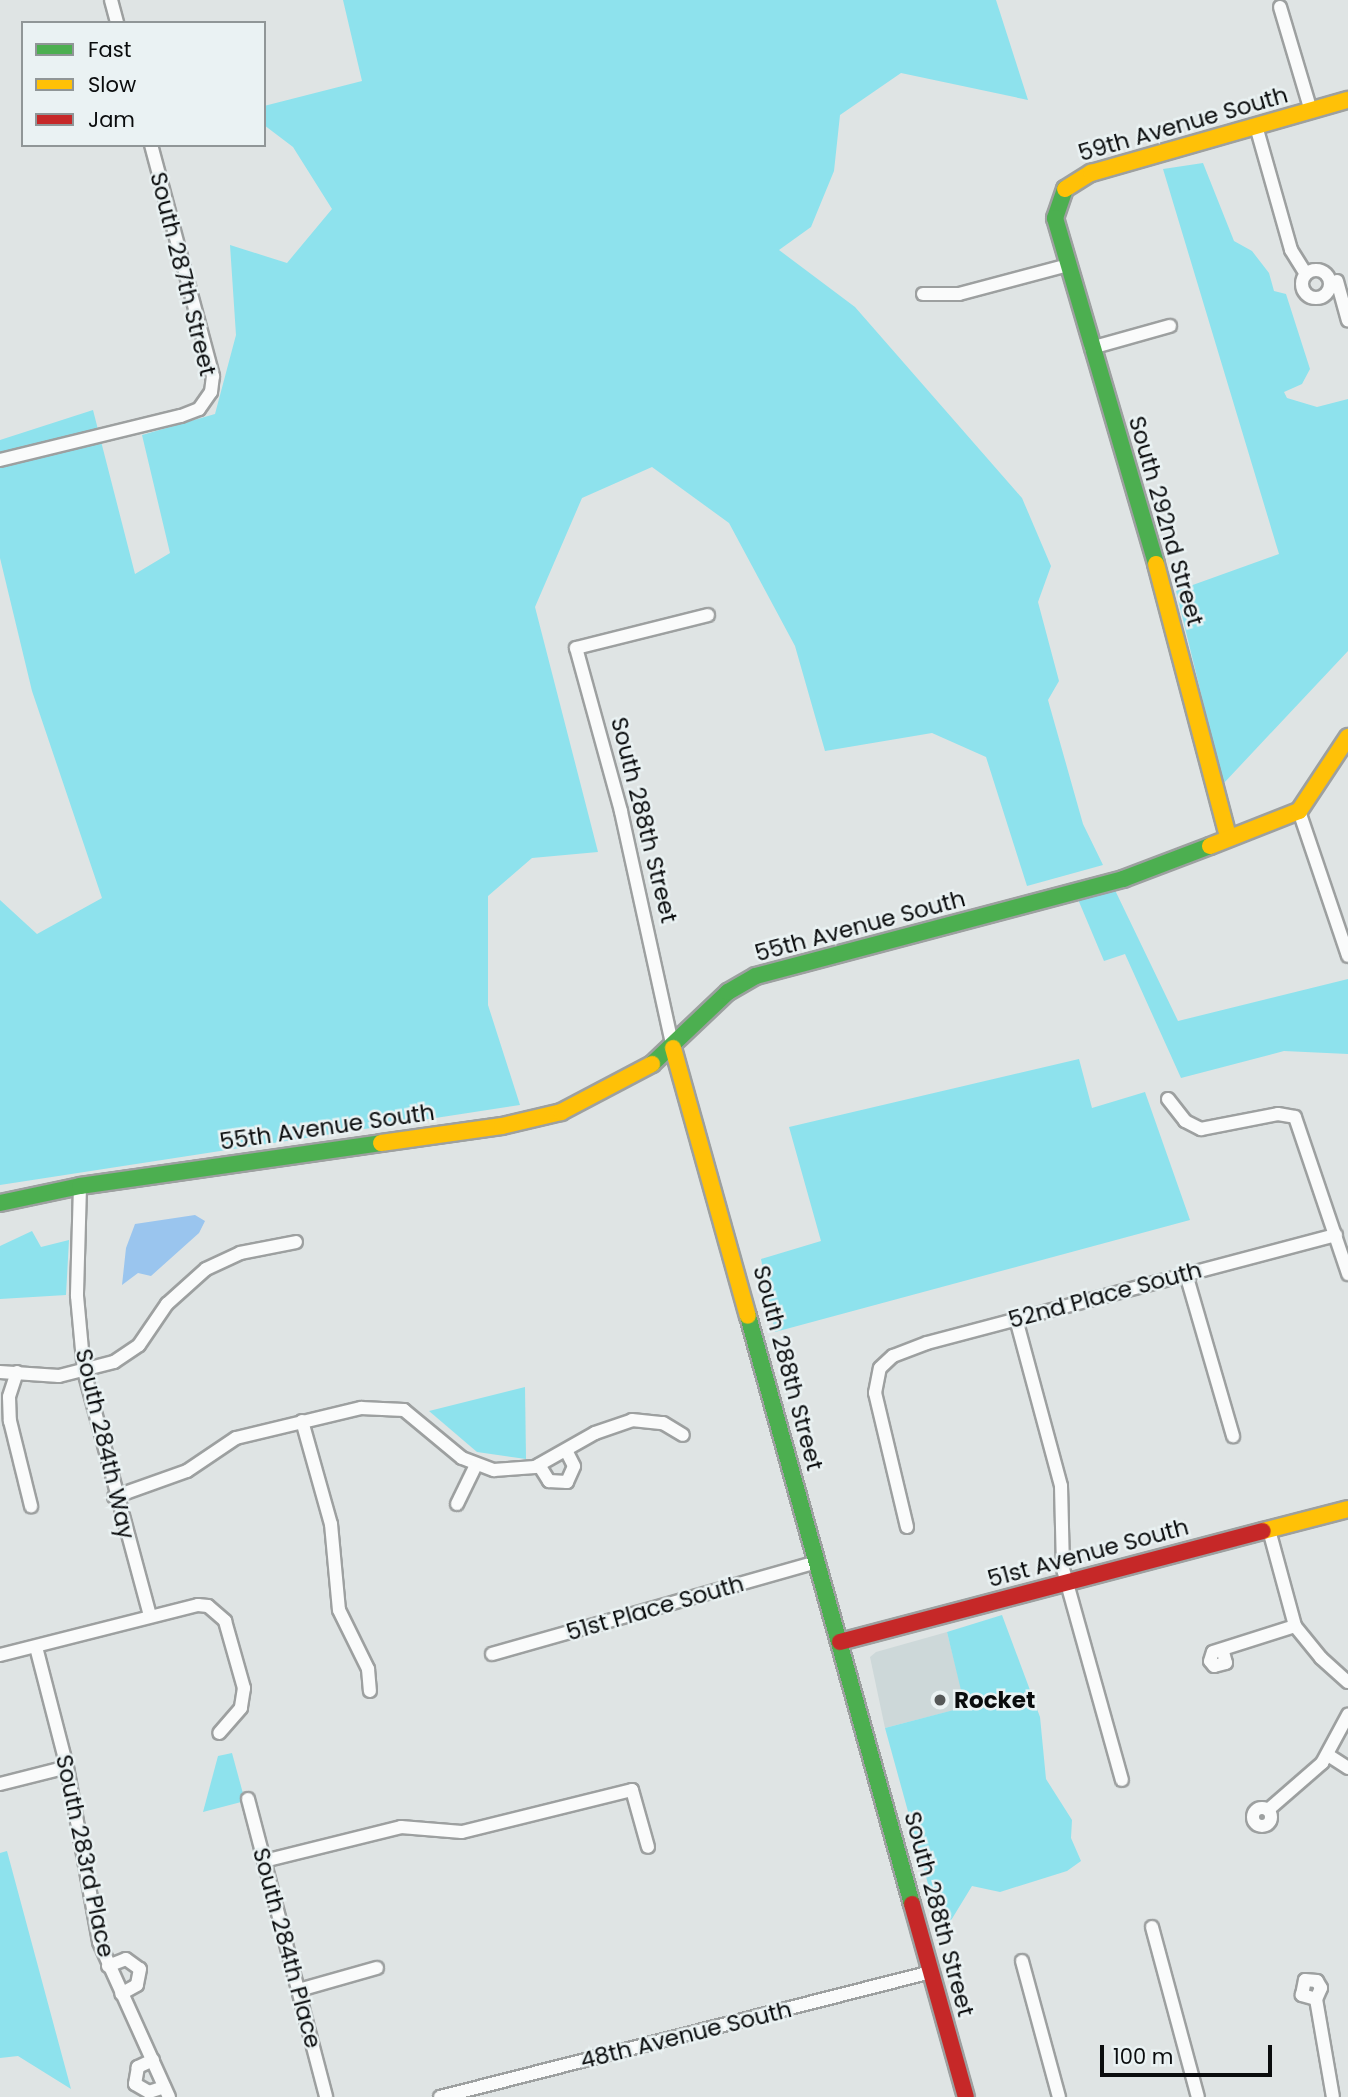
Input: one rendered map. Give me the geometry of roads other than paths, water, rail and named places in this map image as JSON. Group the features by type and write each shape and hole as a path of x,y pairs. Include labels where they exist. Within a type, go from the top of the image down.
{"street":[{"path":"111,0 116,21"},
{"path":"1280,7 1311,111"},
{"name":"59th Avenue South","path":"1055,219 1063,190 1073,181 1348,100"},
{"path":"1256,126 1291,250 1306,274 1302,287 1311,298 1325,295 1338,281"},
{"name":"South 287th Street","path":"0,460 181,416 206,402 213,376 152,147"},
{"name":"South 292nd Street","path":"1055,219 1151,544 1228,837"},
{"path":"923,294 959,294 1068,265"},
{"path":"1306,274 1322,271 1338,281 1348,321"},
{"path":"1091,348 1171,326"},
{"name":"South 288th Street","path":"708,615 576,648 621,811 673,1048 966,2097"},
{"path":"1348,737 1299,811 1343,916 1348,956"},
{"name":"55th Avenue South","path":"0,1203 80,1186 532,1120 619,1085 673,1048 721,998 756,976 1123,879 1299,811"},
{"path":"1168,1099 1185,1121 1206,1129 1273,1115 1293,1115 1348,1275"},
{"name":"South 284th Way","path":"80,1186 77,1296 84,1371 114,1497 149,1616"},
{"name":"52nd Place South","path":"906,1527 876,1401 880,1368 914,1347 1336,1235"},
{"path":"0,1372 52,1376 84,1371 128,1354 167,1304 205,1269 240,1253 296,1242"},
{"path":"1186,1274 1233,1436"},
{"path":"1016,1319 1061,1486 1061,1552 1066,1583 1122,1780"},
{"path":"17,1372 9,1409 30,1506"},
{"path":"114,1497 187,1471 236,1438 361,1408 404,1410 476,1465 517,1471 539,1465 567,1452 595,1433 632,1420 663,1423 683,1435"},
{"path":"302,1421 331,1524 340,1610 368,1669 370,1691"},
{"path":"539,1465 550,1481 567,1482 574,1466 567,1452"},
{"path":"457,1504 476,1465"},
{"name":"51st Avenue South","path":"840,1642 1348,1509"},
{"path":"1269,1530 1295,1626 1321,1658 1348,1682"},
{"name":"51st Place South","path":"492,1654 817,1562"},
{"path":"0,1655 149,1616 208,1606 225,1621 244,1688 241,1708 219,1733"},
{"path":"1223,1651 1236,1643 1295,1626"},
{"name":"South 283rd Place","path":"36,1647 67,1767 91,1904 108,1966 167,2092"},
{"path":"1268,1810 1307,1779 1328,1755 1348,1715"},
{"path":"1328,1755 1348,1768"},
{"path":"0,1784 67,1767"},
{"path":"264,1861 401,1826 462,1832 632,1790 648,1847"},
{"name":"South 284th Place","path":"248,1799 326,2097"},
{"path":"1152,1927 1198,2097"},
{"path":"108,1966 126,1959 140,1969 137,1985 121,1994"},
{"path":"1022,1961 1059,2097"},
{"path":"299,1990 377,1968"},
{"name":"48th Avenue South","path":"440,2097 489,2091 931,1972"},
{"path":"1316,1998 1333,2097"},
{"path":"153,2060 138,2067 135,2084 149,2092 167,2092"}],"place":[{"name":"Rocket","path":"940,1700"}]}
